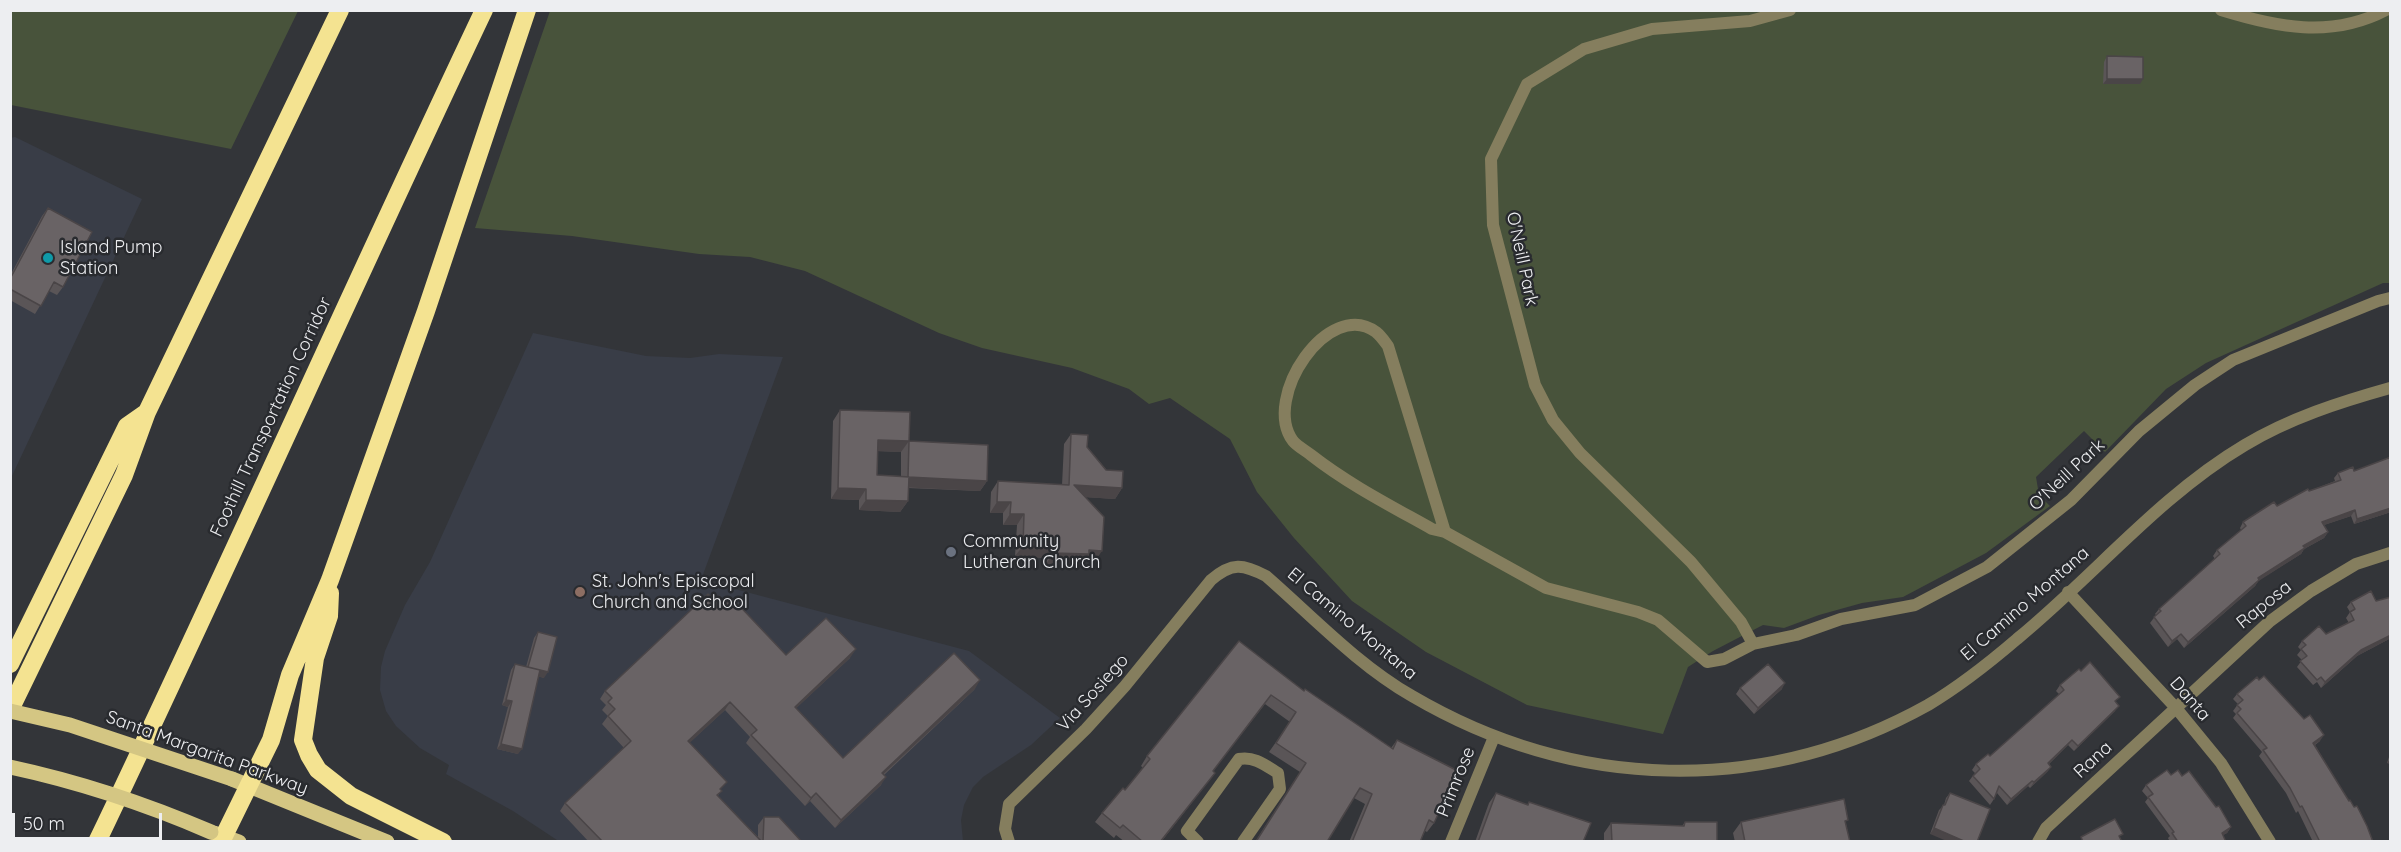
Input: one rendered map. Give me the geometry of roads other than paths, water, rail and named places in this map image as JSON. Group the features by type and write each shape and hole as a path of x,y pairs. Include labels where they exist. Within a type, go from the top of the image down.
{"highway":[{"path":"10,710 124,475 147,412 340,10"},
{"name":"Foothill Transportation Corridor","path":"98,842 390,207 484,10"},
{"path":"224,838 240,782 271,740 290,675 330,580 426,311 527,10"},
{"path":"10,664 127,426 147,412"},
{"path":"330,580 329,616 315,658 303,740 309,755 318,770 351,796 443,842"}],"main road":[{"name":"Santa Margarita Parkway","path":"10,710 70,725 240,782 387,842"},
{"path":"10,766 57,777 149,806 224,838"}],"street":[{"name":"O'Neill Park","path":"1753,644 1741,622 1691,562 1580,453 1553,420 1535,385 1493,225 1491,159 1527,84 1584,49 1652,29 1750,21 1790,10"},
{"path":"2221,10 2277,26 2311,28 2349,23 2386,10"},
{"name":"O'Neill Park","path":"1445,532 1546,588 1638,612 1658,620 1707,662 1724,659 1753,644 1796,635 1841,619 1915,605 1987,567 2071,500 2139,431 2195,385 2242,356 2378,301 2391,298"},
{"path":"1360,325 1376,332 1388,346 1445,532 1432,529 1333,472 1293,441 1285,420 1286,399 1301,361 1319,341 1342,328 1360,325"},
{"name":"El Camino Montana","path":"1212,580 1224,569 1240,566 1253,569 1266,576 1365,662 1408,694 1494,737 1556,757 1626,769 1686,771 1733,768 1802,756 1883,728 1929,704 1972,676 2020,637 2164,504 2201,475 2275,429 2336,403 2391,388"},
{"name":"Raposa","path":"2176,708 2269,622 2311,591 2356,564 2391,553"},
{"name":"Via Sosiego","path":"1010,842 1005,829 1009,804 1025,786 1058,759 1094,720 1212,580"},
{"name":"Danta","path":"2068,592 2176,708 2221,763 2270,842"},
{"name":"Rana","path":"2038,842 2046,828 2176,708"},
{"name":"Primrose","path":"1451,842 1494,737"},
{"path":"1198,842 1186,831 1239,759 1246,757 1253,758 1278,773 1280,789 1243,842"}],"place":[{"name":"Island Pump Station","path":"48,258"},
{"name":"Community Lutheran Church","path":"951,552"},
{"name":"St. John's Episcopal Church and School","path":"580,592"}]}
